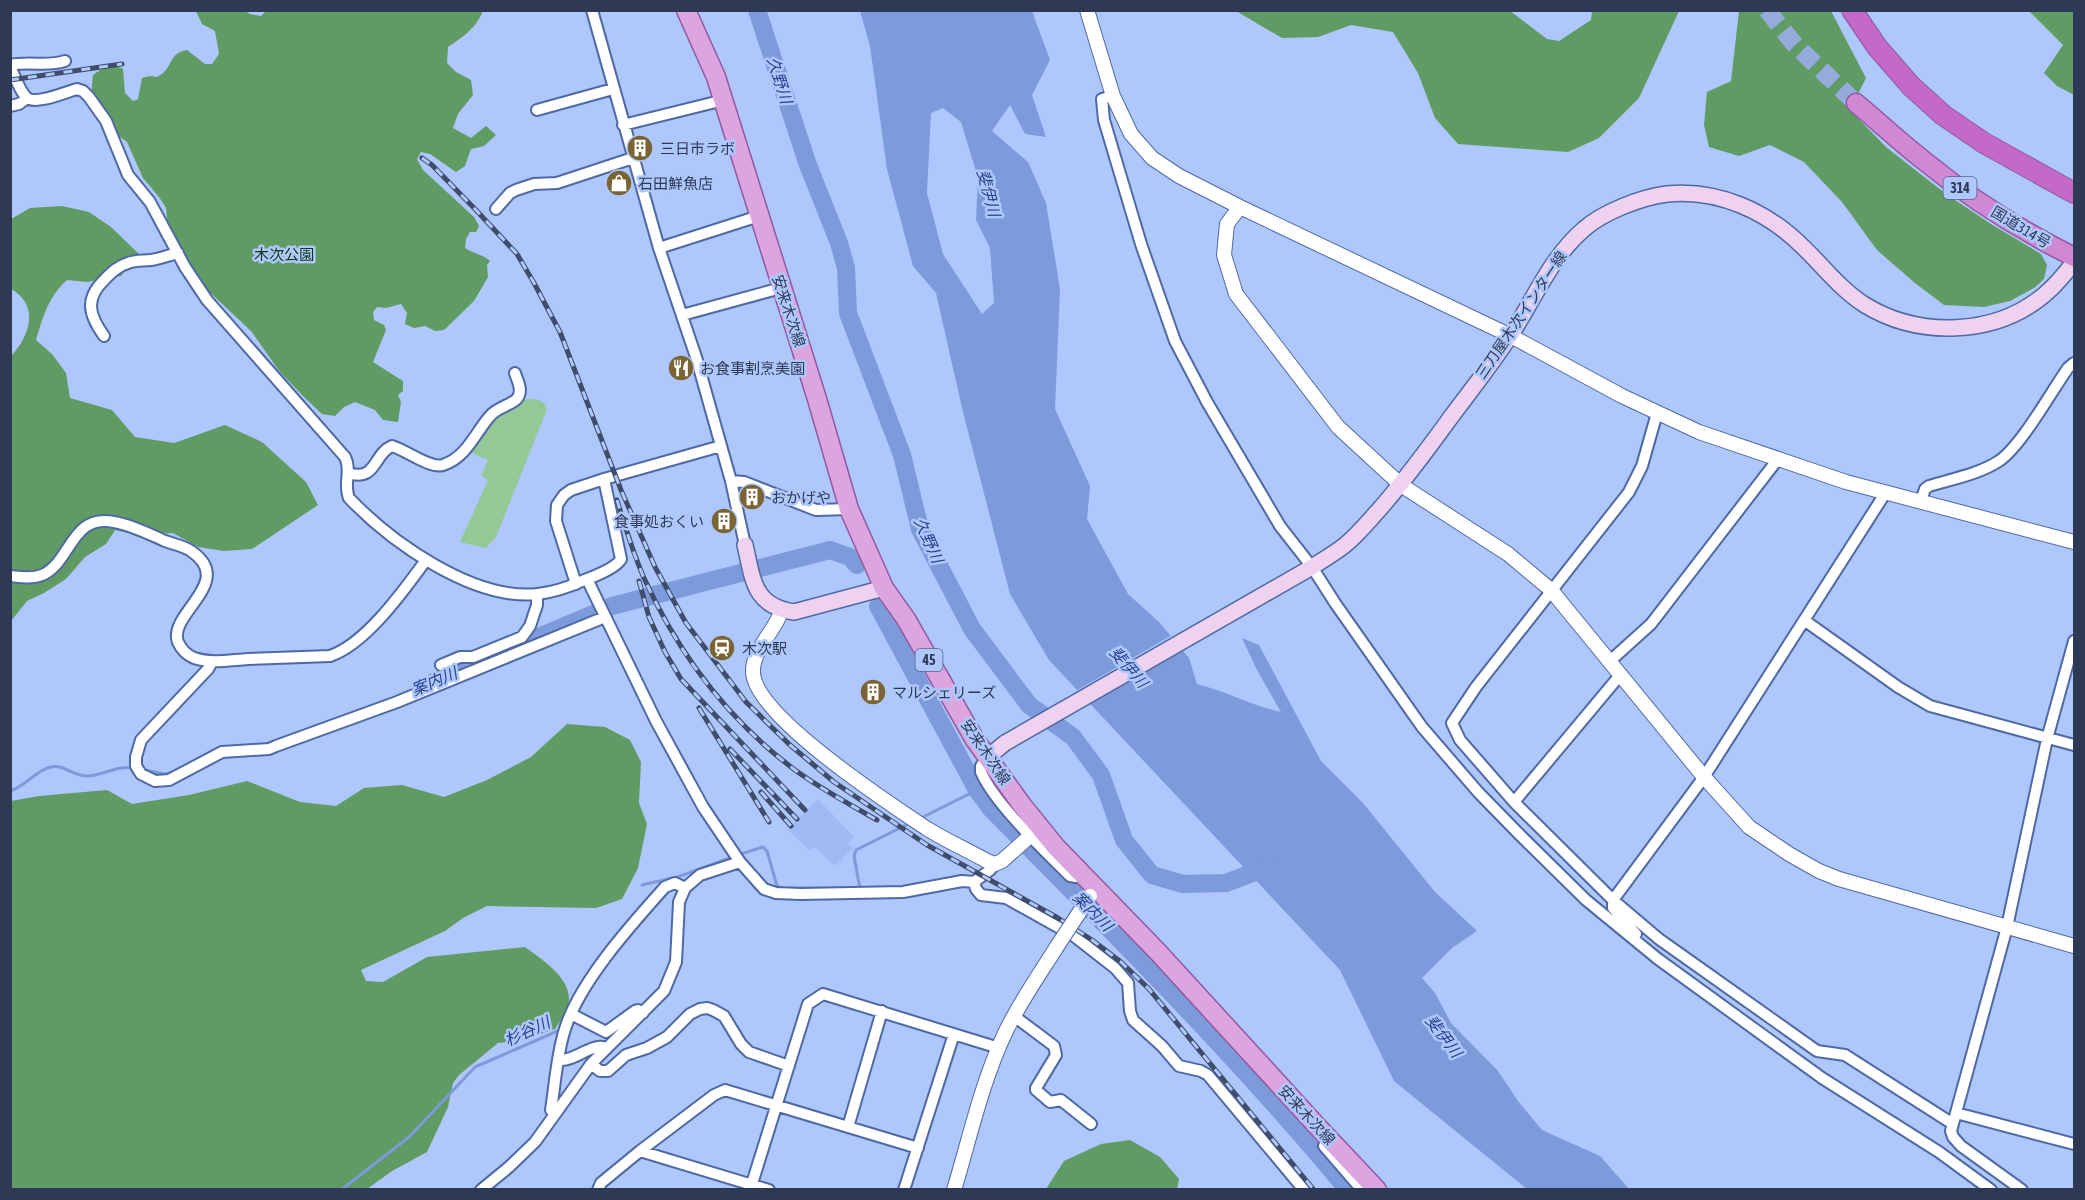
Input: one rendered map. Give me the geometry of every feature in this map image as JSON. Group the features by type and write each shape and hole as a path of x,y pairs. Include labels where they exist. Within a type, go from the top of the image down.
{"highway":[{"path":"1852,10 1877,46 1911,86 1943,115 1984,143 2074,193"},
{"path":"1864,10 1884,40 1918,82 1985,134 2074,186"},
{"name":"国道314号","path":"1856,103 1927,163 1976,199 2034,237 2074,257"}],"main road":[{"name":"安来木次線","path":"686,10 724,100 849,509 884,588 906,619 975,740 1022,805 1080,873 1092,892 1157,951 1377,1190"},
{"name":"三刀屋木次インター線","path":"988,757 1005,743 1306,570 1346,544 1401,485 1510,336 1564,250 1585,228 1611,212 1666,195 1696,195 1752,209 1801,244 1839,284 1864,304 1892,319 1922,326 1978,327 2021,310 2043,297 2074,262"},
{"path":"745,545 759,594 770,606 782,610 794,612 884,588"}],"street":[{"path":"592,10 659,248 682,315 721,446 745,545"},
{"path":"1087,10 1113,96 1131,134 1152,158 1179,176 1510,336 1657,413 1699,432 1886,492 2074,542"},
{"path":"65,62 53,64 28,62 10,66 27,98 37,101 76,89 83,91 106,121 128,175 150,202 207,300 345,457 348,473 346,489 349,498 408,548 426,560 474,584 506,591 537,594 576,584 614,567 621,559 604,479"},
{"path":"537,110 613,89"},
{"path":"1113,96 1102,99 1104,120 1141,244 1175,341 1223,432 1306,570 1335,603 1422,727 1478,792 1586,900 1658,959 1822,1078 1940,1152 1991,1190"},
{"path":"10,106 19,104 27,98"},
{"path":"623,125 724,100"},
{"path":"496,209 516,189 534,184 556,183 633,158"},
{"path":"1240,207 1227,224 1224,255 1236,294 1338,427 1401,485 1508,554 1551,590 1704,777 1749,827 1763,838 1820,871 1839,879 2074,945"},
{"path":"659,248 759,216"},
{"path":"104,336 93,320 91,312 96,287 115,269 127,263 178,253"},
{"path":"682,315 781,288"},
{"path":"1921,501 1925,489 1929,486 1981,470 1999,461 2020,439 2068,368 2074,363"},
{"path":"348,473 362,474 374,468 381,455 392,446 434,465 443,465 461,454 472,443 489,416 499,407 515,402 520,389 515,373"},
{"path":"1657,413 1642,466 1629,492 1476,687 1452,723 1460,740 1514,802 1613,900 1659,939 1817,1051 1845,1055 1954,1119 2074,1144"},
{"path":"576,584 556,521 557,505 564,495 571,490 604,479 721,446"},
{"path":"1610,661 1651,624 1778,459"},
{"path":"731,481 744,482 816,510 849,509"},
{"path":"1658,959 1613,908 1613,900 1704,777 1886,492"},
{"path":"10,576 35,577 50,571 76,534 99,521 113,521 133,527 190,550 200,559 204,567 206,583 203,592 179,625 177,638 181,648 189,656 212,662 330,656 338,653 351,645 392,606 426,560"},
{"path":"587,579 656,721 703,807 740,862 760,886 776,893 801,894 903,892 962,881 974,882 1026,841"},
{"path":"441,665 460,657 473,657 519,645 530,626 537,605 537,594"},
{"path":"782,610 779,620 756,655 752,670 756,686 769,705 791,728 841,769 928,829 995,864"},
{"path":"212,662 141,740 136,762 141,774 155,782 169,780 222,752 269,749 398,702 519,645 603,613"},
{"path":"1804,620 1898,687 1930,706 2074,745"},
{"path":"2022,1190 1955,1141 1951,1134 2007,927 2047,739 2074,641"},
{"path":"1514,802 1621,674"},
{"path":"988,757 981,766 983,776 1026,841 1070,876 1074,878 1080,873"},
{"path":"481,1190 535,1142 591,1064 664,991 673,973 677,952 679,903 685,888 700,875 740,862"},
{"path":"974,882 981,895 1002,897 1074,936 1123,975 1128,983 1133,1020 1162,1046 1179,1066 1208,1075 1304,1190"},
{"path":"554,1114 551,1110 565,1029 583,992 651,903 670,884 679,884 685,888"},
{"path":"954,1190 985,1086 999,1048 1014,1016 1092,892"},
{"path":"751,1187 808,1004 823,994 999,1048"},
{"path":"591,1064 600,1071 608,1071 626,1055 647,1048 667,1037 690,1014 707,1008 724,1017 741,1044 749,1052 789,1066"},
{"path":"571,1014 606,1032 635,1011 642,1013"},
{"path":"848,1127 882,1011"},
{"path":"1014,1016 1054,1046 1056,1050 1056,1055 1035,1088 1036,1090 1050,1102 1061,1100 1091,1124"},
{"path":"904,1190 954,1034"},
{"path":"560,1060 599,1046 607,1048"},
{"path":"598,1190 600,1183 640,1151 714,1095 725,1090 918,1148"},
{"path":"1317,1126 1320,1140 1362,1190"},
{"path":"640,1151 751,1187 769,1190"}],"shaded area":[{"path":"818,799 854,837 848,843 853,848 835,866 815,847 810,851 787,829"}],"green space":[{"name":"木次公園","path":"267,10 483,11 473,27 448,47 447,63 456,72 471,80 473,95 458,114 453,128 471,138 486,126 496,135 484,146 471,149 465,166 456,172 430,154 421,152 417,159 423,170 474,217 479,226 476,232 470,232 465,248 490,261 487,265 488,277 474,301 444,330 435,331 425,326 414,328 405,324 407,313 401,304 386,308 377,307 373,312 374,320 384,325 386,330 373,362 403,381 403,391 398,395 401,402 398,422 383,420 375,410 355,402 344,407 335,416 322,414 280,372 251,331 201,284 168,228 166,208 143,178 127,142 120,137 91,95 93,75 107,67 115,66 123,69 125,93 133,101 138,99 142,78 157,77 163,73 180,52 187,50 205,64 212,64 219,54 215,31 202,24 196,11 245,11 261,16"},
{"path":"1236,11 1510,11 1547,39 1559,41 1591,20 1592,11 1679,11 1639,98 1599,138 1568,152 1458,144 1435,118 1418,73 1393,32 1351,25 1318,37 1282,38"},
{"path":"1739,11 1831,11 1866,78 1850,110 1886,147 1946,194 2041,254 2047,265 2044,279 2034,288 2010,301 1984,307 1944,305 1877,250 1842,202 1804,162 1770,145 1739,156 1709,147 1704,125 1707,92 1731,81"},
{"path":"2029,11 2074,11 2074,95 2057,86 2044,73 2063,45"},
{"path":"62,206 89,212 111,227 139,254 121,276 87,282 67,280 47,307 36,340 52,354 66,373 70,398 112,410 135,437 174,443 225,425 262,442 306,482 318,505 252,549 224,551 198,547 173,533 137,535 115,530 106,544 85,557 66,579 27,601 11,621 11,356 27,330 29,312 26,303 11,289 11,219 30,208"},
{"path":"527,399 542,401 547,409 496,537 486,548 460,542 488,480 481,476 488,460 470,452 500,410"},
{"path":"567,724 605,727 630,740 641,762 639,803 647,824 638,868 622,899 596,908 487,906 463,918 445,931 361,970 366,981 383,982 427,957 525,947 553,969 568,991 568,1007 555,1029 517,1041 498,1043 459,1075 453,1083 448,1107 427,1152 392,1171 367,1189 11,1189 11,801 107,790 132,804 189,795 247,781 300,802 336,806 364,788 402,785 444,797 487,780 531,757"},
{"path":"1130,1140 1160,1157 1179,1179 1177,1189 1046,1189 1064,1161 1101,1144"}],"water":[{"name":"斐伊川","path":"860,11 1032,11 1050,60 1032,95 1046,137 1025,134 1010,105 992,131 1028,162 1046,203 1060,289 1055,409 1090,486 1087,519 1128,594 1160,623 1189,658 1197,684 1281,712 1242,638 1259,645 1321,761 1363,803 1435,892 1477,931 1452,948 1422,978 1435,993 1451,1023 1498,1071 1518,1101 1542,1130 1600,1156 1629,1189 1527,1189 1394,1081 1340,970 1049,660 1010,594 963,412 936,293 913,266 887,169 870,46","holes":["943,108 961,122 978,178 976,220 990,248 994,303 982,314 943,254 927,193 931,113"]}],"pier":[{"path":"1174,634 1184,647 1086,704 1074,692"}],"waterway":[{"name":"久野川","path":"757,10 808,165 839,243 846,268 848,313 902,455 920,529 972,629 1029,705 1073,737 1101,775 1124,840 1152,875 1183,884 1226,883 1271,866"},
{"name":"案内川","path":"435,681 612,606 830,550 850,557 857,565"},
{"name":"案内川","path":"878,606 977,790 992,810 1219,1043 1348,1190"},
{"name":"案内川","path":"10,791 51,767 60,767 83,776 128,767 134,768"},
{"name":"案内川","path":"140,769 165,774 175,772"},
{"name":"杉谷川","path":"919,819 977,790"},
{"name":"杉谷川","path":"860,889 854,856 856,850 910,823"},
{"name":"杉谷川","path":"741,854 763,847 767,851 777,886 782,888"},
{"name":"杉谷川","path":"672,879 730,858"},
{"path":"642,885 672,878"},
{"name":"杉谷川","path":"788,888 821,888"},
{"name":"杉谷川","path":"341,1190 409,1137 475,1067 560,1030"}],"tunnel":[{"path":"1767,10 1795,45 1856,103"}],"railway":[{"path":"10,80 122,64"},
{"path":"422,158 432,165 517,254 560,332 621,490 655,567 686,623 746,702 790,745 834,782 927,845 1058,918 1121,962 1149,989 1314,1190"},
{"path":"617,500 644,578 673,633 707,684 770,750 825,790 877,820"},
{"path":"639,581 649,617 665,652 681,679 805,810"},
{"path":"699,708 769,822"},
{"path":"730,749 797,819"},
{"path":"761,792 791,826"}],"place":[{"name":"三日市ラボ","path":"640,148"},
{"name":"石田鮮魚店","path":"619,183"},
{"name":"お食事割烹美園","path":"681,368"},
{"name":"おかげや","path":"752,497"},
{"name":"食事処おくい","path":"724,521"},
{"name":"木次駅","path":"722,648"},
{"name":"マルシェリーズ","path":"873,692"}]}
